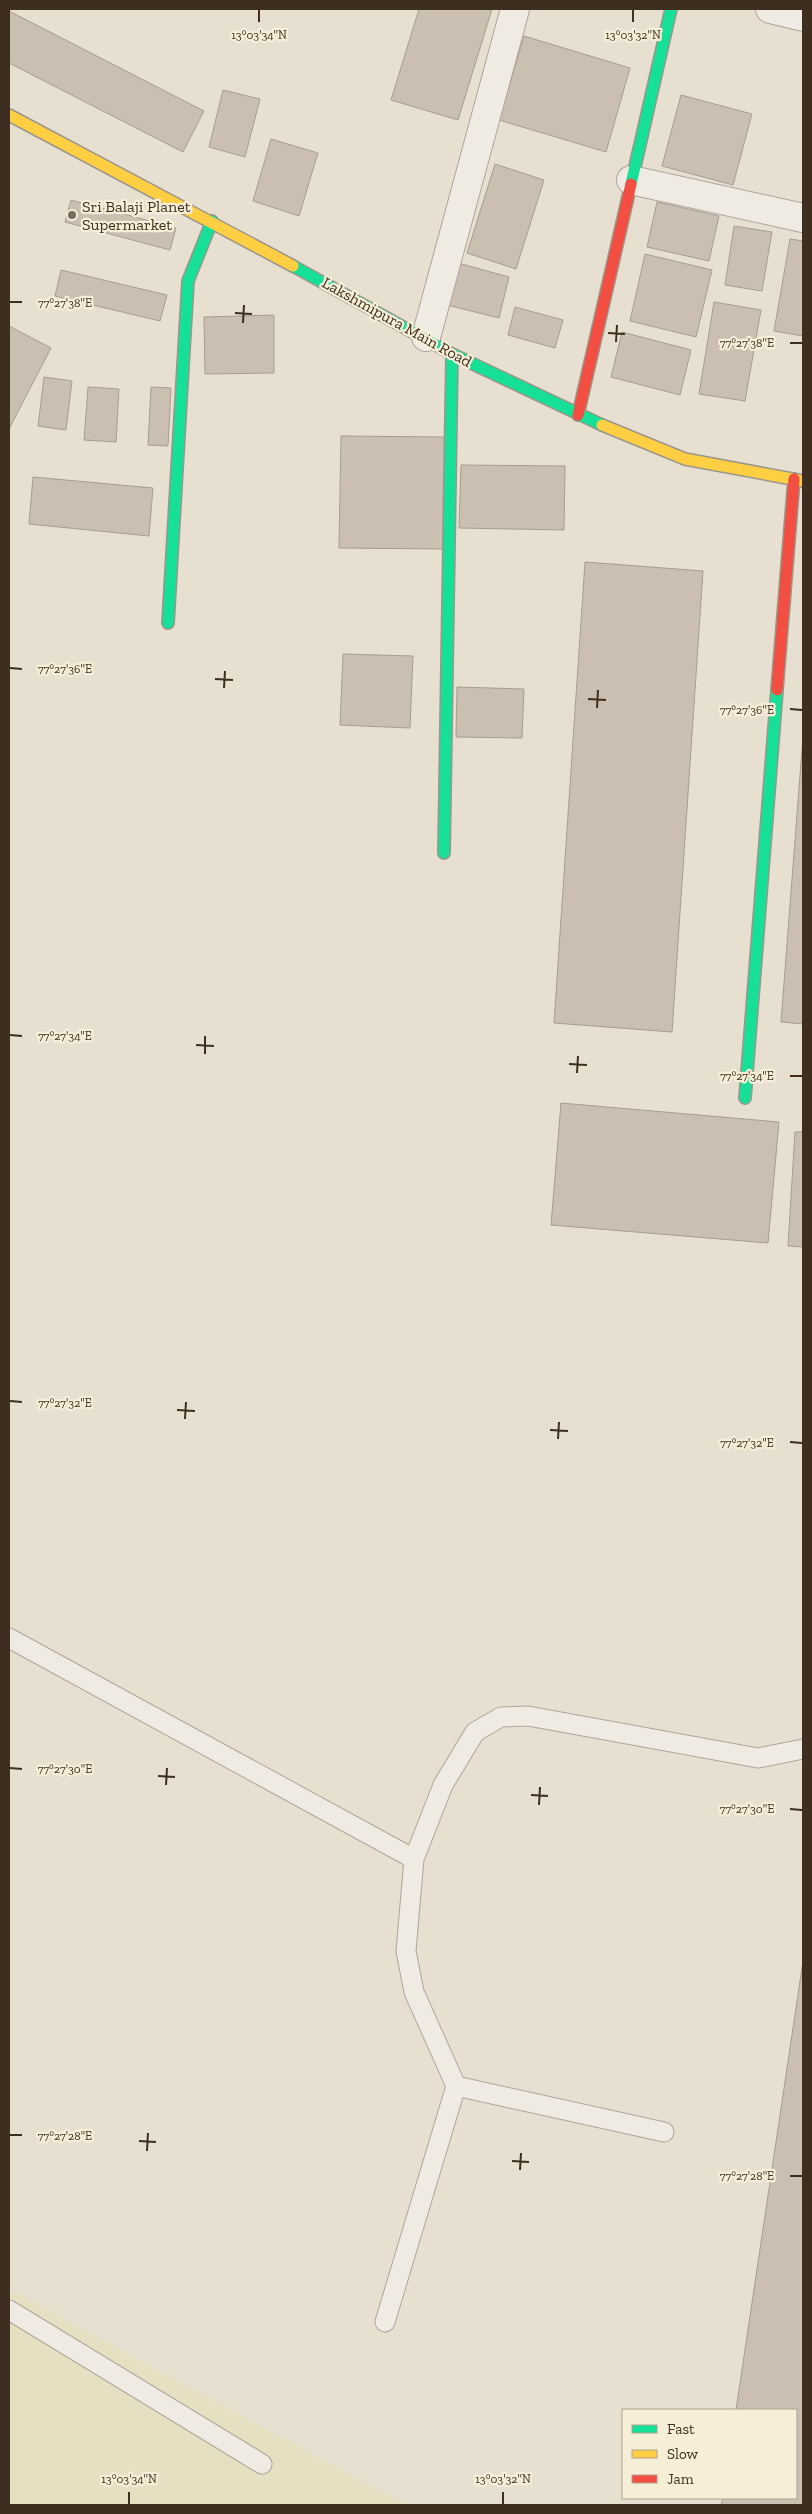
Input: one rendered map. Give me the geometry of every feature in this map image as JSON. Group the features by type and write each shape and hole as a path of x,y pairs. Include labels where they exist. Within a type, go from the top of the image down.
{"street":[{"path":"426,337 515,9"},
{"path":"578,415 671,9"},
{"path":"770,9 803,17"},
{"name":"Lakshmipura Main Road","path":"9,114 212,221 426,337 452,354 578,415 685,459 798,480"},
{"path":"631,180 803,218"},
{"path":"168,623 188,281 212,221"},
{"path":"444,853 452,354"},
{"path":"745,1098 798,480"}],"lane":[{"path":"9,1638 414,1859"},
{"path":"385,2322 456,2086 414,1992 406,1951 414,1859 443,1785 475,1732 501,1717 528,1716 758,1758 803,1749"},
{"path":"456,2086 664,2132"},
{"path":"9,2310 262,2464"}],"shaded area":[{"path":"9,2289 407,2505 9,2505"}],"building":[{"path":"419,9 492,9 458,120 391,100"},
{"path":"9,11 204,111 183,152 9,63"},
{"path":"524,36 630,68 606,152 499,120"},
{"path":"223,90 260,99 245,157 209,147"},
{"path":"681,95 752,114 733,185 662,166"},
{"path":"271,139 318,153 299,216 253,201"},
{"path":"495,164 544,180 516,269 467,253"},
{"path":"71,200 176,228 170,250 65,222"},
{"path":"657,202 719,216 709,261 647,247"},
{"path":"734,226 772,232 762,291 725,285"},
{"path":"790,239 803,241 803,336 774,331"},
{"path":"645,254 712,270 696,337 630,321"},
{"path":"458,263 509,277 499,318 447,305"},
{"path":"61,270 167,295 160,321 55,296"},
{"path":"714,302 761,310 745,401 699,394"},
{"path":"515,307 563,320 555,348 508,335"},
{"path":"274,315 274,373 205,374 204,317"},
{"path":"9,326 51,348 9,429"},
{"path":"622,332 691,350 680,395 611,377"},
{"path":"44,377 72,381 66,430 38,426"},
{"path":"88,387 119,389 116,442 84,440"},
{"path":"151,387 171,388 168,446 148,445"},
{"path":"341,436 445,437 444,549 339,548"},
{"path":"461,465 565,466 564,530 459,528"},
{"path":"33,477 153,488 149,536 29,524"},
{"path":"585,562 703,571 672,1032 554,1023"},
{"path":"343,654 413,656 410,728 340,725"},
{"path":"457,687 524,689 522,738 456,737"},
{"path":"803,736 803,1024 781,1022"},
{"path":"561,1103 779,1122 768,1243 551,1225"},
{"path":"795,1132 803,1132 803,1247 788,1246"},
{"path":"803,1961 803,2505 721,2505 723,2499 797,2499 797,2409 736,2409"}],"traffic: fast":[{"path":"631,184 671,9"},
{"path":"168,623 188,281 212,221"},
{"path":"293,266 452,354 602,425"},
{"path":"444,853 452,354"},
{"path":"745,1098 777,690"}],"traffic: slow":[{"path":"9,115 293,266"},
{"path":"602,425 685,459 803,481"}],"traffic: jam":[{"path":"578,415 631,184"},
{"path":"777,690 794,479"}],"place":[{"name":"Sri Balaji Planet Supermarket","path":"72,215"}]}
